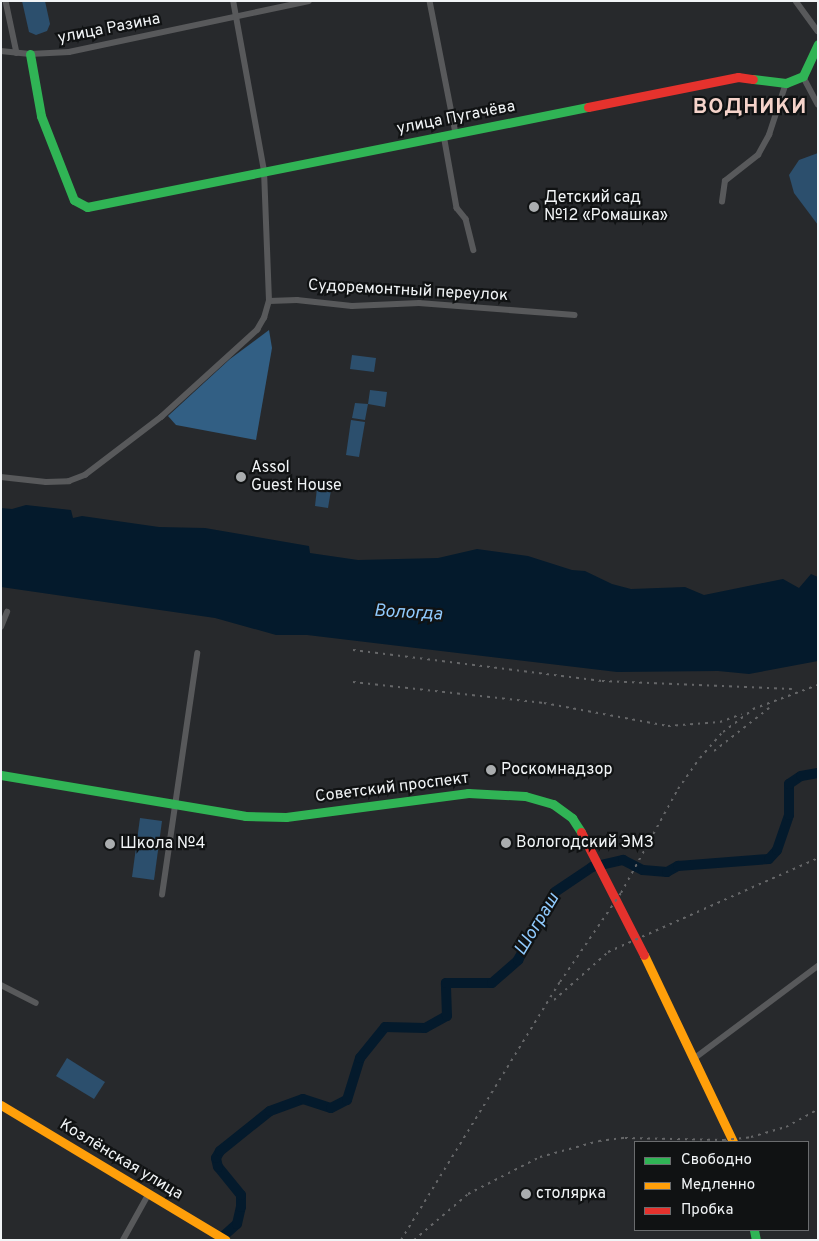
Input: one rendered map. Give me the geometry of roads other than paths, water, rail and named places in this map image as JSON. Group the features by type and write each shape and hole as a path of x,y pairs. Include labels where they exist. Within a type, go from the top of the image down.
{"street":[{"path":"6,1 17,53"},
{"path":"1,477 69,481 98,466 161,417 257,330 269,301 264,171 233,1"},
{"name":"улица Разина","path":"1,51 30,54 69,52 310,1"},
{"path":"430,1 456,133"},
{"path":"796,1 818,30"},
{"path":"818,44 803,76 818,104"},
{"name":"улица Пугачёва","path":"30,54 41,116 79,205 87,207 738,77 775,84 786,83 803,76"},
{"path":"722,202 725,181 758,155 765,142 786,83"},
{"path":"444,135 458,208 466,219 474,250"},
{"name":"Судоремонтный переулок","path":"269,301 297,300 352,306 419,303 576,315"},
{"path":"1,627 7,612"},
{"path":"162,895 197,654"},
{"name":"Советский проспект","path":"1,775 245,816 286,817 464,793 494,792 539,800 564,811 578,826 593,853 694,1058 733,1141"},
{"path":"694,1058 818,966"},
{"path":"1,984 36,1003"},
{"name":"Козлёнская улица","path":"1,1105 148,1195 226,1240"},
{"path":"123,1240 148,1195"}],"water":[{"name":"Вологда","path":"26,505 71,510 73,518 82,516 159,527 205,528 309,546 310,553 358,560 438,558 477,549 528,556 572,570 585,571 612,584 631,589 685,587 704,595 783,579 799,588 811,574 818,577 818,661 749,674 718,671 617,672 307,635 276,635 215,618 1,587 1,508 12,509"}],"waterway":[{"name":"Шограш","path":"219,1240 237,1224 241,1207 241,1195 218,1167 216,1158 220,1151 270,1111 303,1099 331,1108 347,1100 360,1058 385,1027 425,1028 447,1016 446,983 492,983 518,960 555,892 592,867 623,860 643,870 667,872 678,866 769,859 777,850 789,815 789,784 801,776 818,773"}],"railway":[{"path":"353,650 602,681 792,689"},
{"path":"353,682 544,703 668,726 720,722 742,714"},
{"path":"401,1240 560,982 621,893 678,789 700,758 723,732 753,709 818,685"},
{"path":"714,751 769,708"},
{"path":"554,1000 608,952 818,858"},
{"path":"414,1240 468,1194 540,1157 599,1141 625,1138 724,1140 751,1137 786,1127 818,1109"}],"place":[{"name":"Детский сад №12 «Ромашка»","path":"534,207"},
{"name":"Assol Guest House","path":"241,477"},
{"name":"Роскомнадзор","path":"491,770"},
{"name":"Вологодский ЭМЗ","path":"506,843"},
{"name":"Школа №4","path":"110,844"},
{"name":"столярка","path":"526,1194"}],"district":[{"name":"ВОДНИКИ","path":"750,108"}]}
